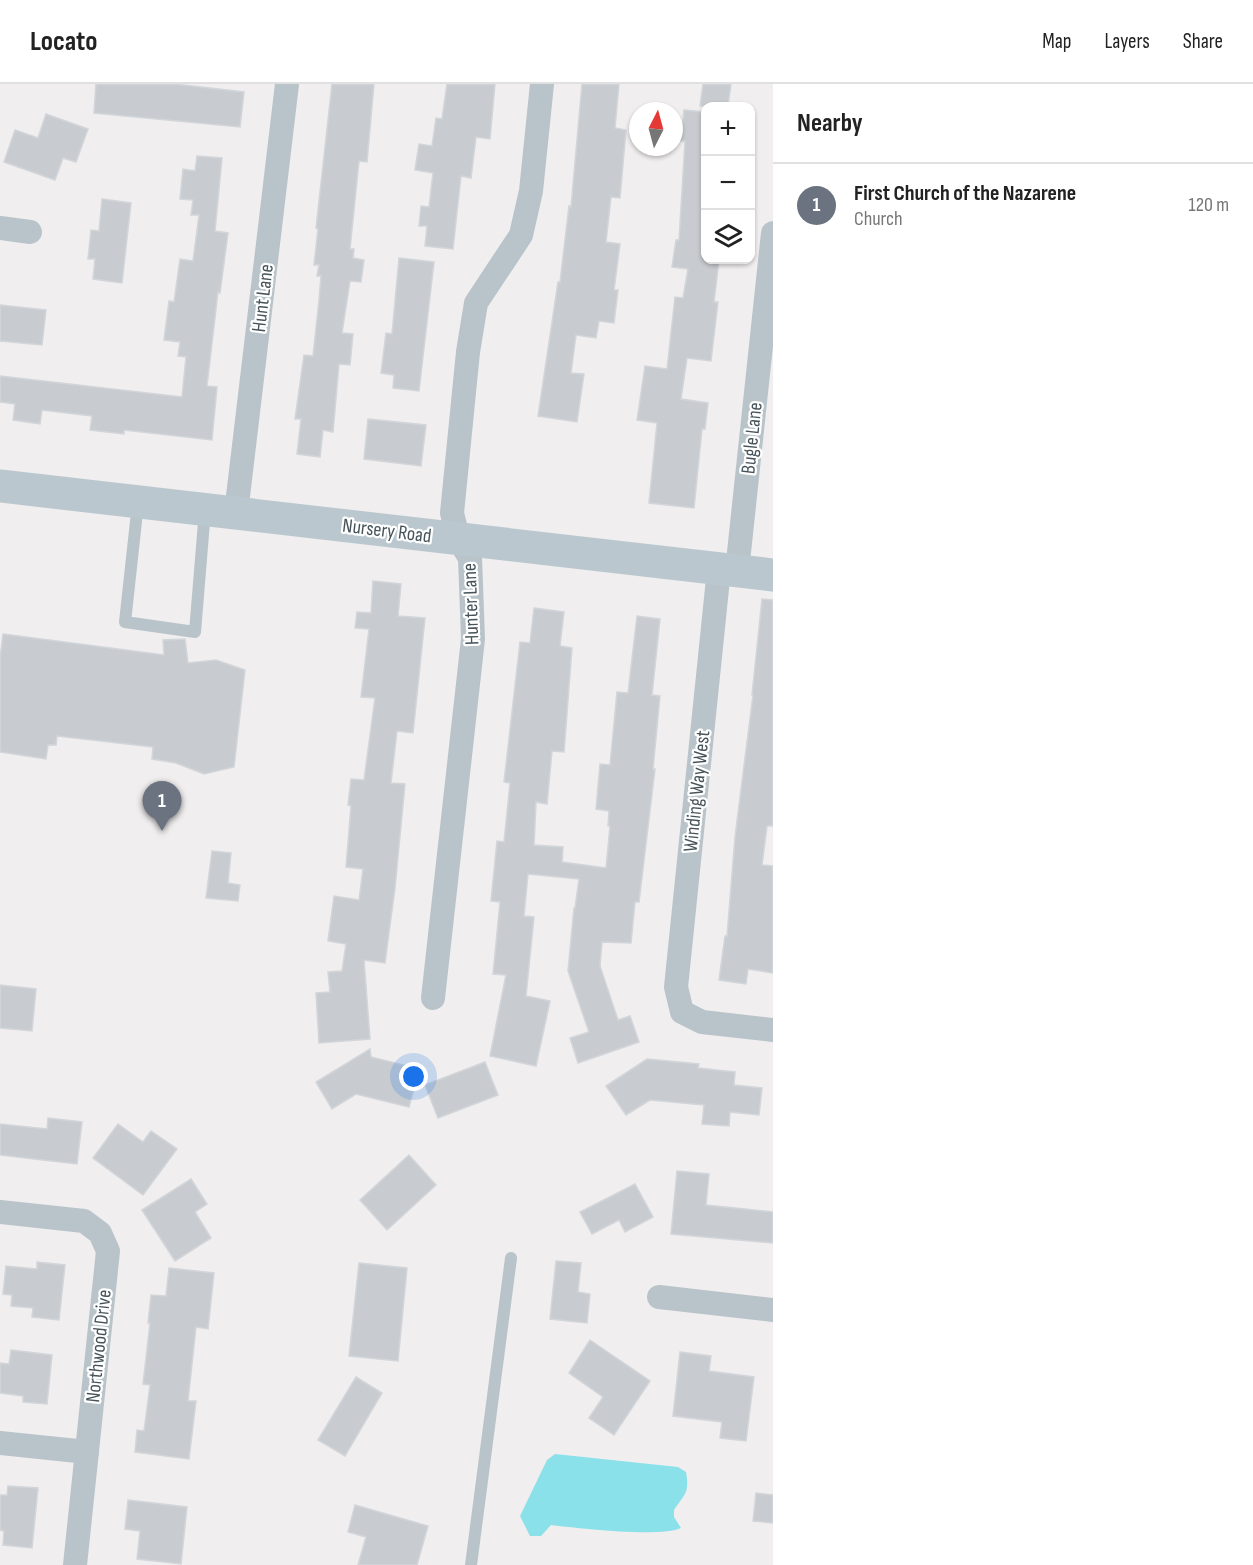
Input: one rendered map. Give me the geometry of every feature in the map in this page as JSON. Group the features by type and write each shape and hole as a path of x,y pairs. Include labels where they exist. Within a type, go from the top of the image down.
{"street":[{"name":"Hunt Lane","path":"221,511 287,84"},
{"name":"Hunter Lane","path":"433,998 473,639 470,558 458,538 452,513 468,352 476,303 521,235 531,191 542,84"},
{"path":"0,228 30,232"},
{"name":"Bugle Lane","path":"728,570 773,233"},
{"name":"Nursery Road","path":"0,486 773,575"},
{"name":"Winding Way West","path":"728,570 676,987 682,1012 702,1022 773,1030"},
{"name":"Northwood Drive","path":"0,1212 84,1221 100,1233 108,1251 75,1565"},
{"path":"659,1297 773,1310"},
{"path":"0,1443 87,1452"}],"lane":[{"path":"138,502 125,622 195,632 221,511"},
{"path":"471,1565 511,1258"}],"water":[{"path":"555,1454 678,1467 686,1472 687,1479 685,1493 674,1510 674,1517 681,1528 671,1531 638,1532 551,1525 541,1536 530,1536 520,1516 547,1460"}],"building":[{"path":"96,84 175,84 244,92 240,127 94,113"},
{"path":"332,84 374,84 367,162 359,161 350,249 354,249 353,258 364,260 361,282 350,281 342,333 353,334 350,365 339,364 333,432 323,430 320,457 297,454 301,419 295,419 304,355 313,356 321,276 317,276 319,265 314,265 318,229 316,228"},
{"path":"447,84 495,84 490,139 476,137 471,178 461,176 453,249 425,246 427,226 419,226 421,206 429,207 433,173 415,170 419,144 432,146 436,118 442,119"},
{"path":"582,84 619,84 615,128 626,130 620,198 611,197 606,242 620,244 614,290 618,290 614,323 599,321 596,338 576,335 571,373 584,374 577,422 538,416 558,282 560,282 569,206 571,207"},
{"path":"703,84 731,84 729,102 701,102 700,106"},
{"path":"684,110 701,112 701,264 719,264 714,302 718,302 711,361 687,358 681,399 708,403 705,429 702,429 694,508 649,503 657,423 637,420 645,366 667,369 675,297 683,298 688,269 672,267 676,240 679,240 685,141 683,141"},
{"path":"46,114 88,129 76,162 63,158 55,180 4,162 15,130 38,138"},
{"path":"197,156 222,158 215,231 228,233 220,293 218,292 207,386 217,387 212,440 124,430 124,434 90,430 92,416 42,410 40,424 13,420 15,404 0,402 0,376 182,397 186,357 178,356 180,342 164,340 169,301 174,302 180,259 193,261 199,215 191,215 193,200 180,199 183,169 195,171"},
{"path":"102,199 131,203 122,283 93,279 95,259 88,259 91,230 99,231"},
{"path":"399,258 434,262 419,391 393,388 394,375 381,373 386,333 392,334"},
{"path":"0,305 46,310 42,345 0,341"},
{"path":"368,419 426,425 421,466 364,459"},
{"path":"373,581 401,584 398,616 425,618 413,733 397,731 391,783 405,784 395,888 385,963 364,960 370,1039 319,1043 316,993 330,992 328,972 342,971 346,944 328,941 334,896 359,900 363,869 346,867 351,806 348,805 351,779 364,780 375,698 361,697 369,629 355,628 357,612 371,613"},
{"path":"762,599 773,600 773,826 767,826 762,865 773,866 773,973 748,969 746,984 719,980 725,936 727,936 735,837 753,695"},
{"path":"534,608 564,612 560,646 572,648 564,752 552,751 547,804 536,802 534,845 563,847 562,862 606,868 609,811 596,809 600,764 610,765 617,692 628,693 637,616 660,619 652,695 660,696 653,769 655,769 639,902 635,902 631,943 602,942 600,966 618,1020 630,1016 639,1042 578,1063 570,1038 589,1032 568,971 579,879 528,874 524,916 534,917 526,996 550,1001 536,1066 490,1056 506,975 493,974 500,902 491,901 497,841 504,842 510,783 504,782 520,642 530,643"},
{"path":"3,634 164,655 163,640 185,639 188,663 216,660 245,670 234,767 204,774 176,763 152,759 153,747 57,736 56,745 48,745 46,759 0,752 0,659"},
{"path":"212,851 231,853 228,883 240,885 238,901 206,898"},
{"path":"0,985 36,989 32,1031 0,1028"},
{"path":"370,1049 371,1057 419,1069 409,1107 356,1094 332,1109 316,1082"},
{"path":"647,1059 699,1064 698,1068 735,1072 734,1085 762,1088 759,1115 730,1112 729,1126 702,1124 704,1105 650,1100 626,1115 606,1086"},
{"path":"485,1062 498,1095 438,1118 425,1085"},
{"path":"48,1118 82,1122 77,1164 0,1155 0,1124 47,1129"},
{"path":"118,1124 143,1142 151,1131 177,1149 143,1195 93,1158"},
{"path":"409,1155 436,1185 387,1230 360,1200"},
{"path":"677,1171 709,1174 706,1205 773,1212 773,1243 671,1234"},
{"path":"191,1179 207,1204 195,1212 211,1238 175,1261 142,1210"},
{"path":"635,1184 653,1217 625,1232 619,1220 592,1234 580,1212"},
{"path":"556,1261 581,1263 578,1292 590,1294 587,1323 550,1319"},
{"path":"37,1262 65,1265 59,1320 32,1317 33,1308 11,1306 12,1295 3,1294 6,1266 37,1269"},
{"path":"359,1263 407,1268 398,1361 349,1356"},
{"path":"169,1268 214,1273 208,1329 196,1327 188,1401 196,1401 189,1459 135,1452 137,1430 144,1431 150,1385 143,1384 151,1295 166,1296"},
{"path":"590,1340 650,1381 614,1435 589,1418 603,1397 569,1373"},
{"path":"11,1350 52,1355 47,1404 23,1402 23,1396 0,1393 0,1363 9,1364"},
{"path":"680,1352 711,1356 709,1371 754,1377 746,1441 720,1438 722,1422 673,1416"},
{"path":"356,1377 382,1393 345,1456 318,1440"},
{"path":"8,1486 38,1488 32,1548 3,1545 4,1531 0,1530 0,1495 7,1495"},
{"path":"756,1493 773,1495 773,1523 753,1521"},
{"path":"128,1500 187,1507 181,1564 137,1559 140,1531 125,1529"},
{"path":"355,1505 428,1526 417,1565 358,1565 366,1537 348,1532"}],"place":[{"name":"First Church of the Nazarene","path":"162,831"}]}
